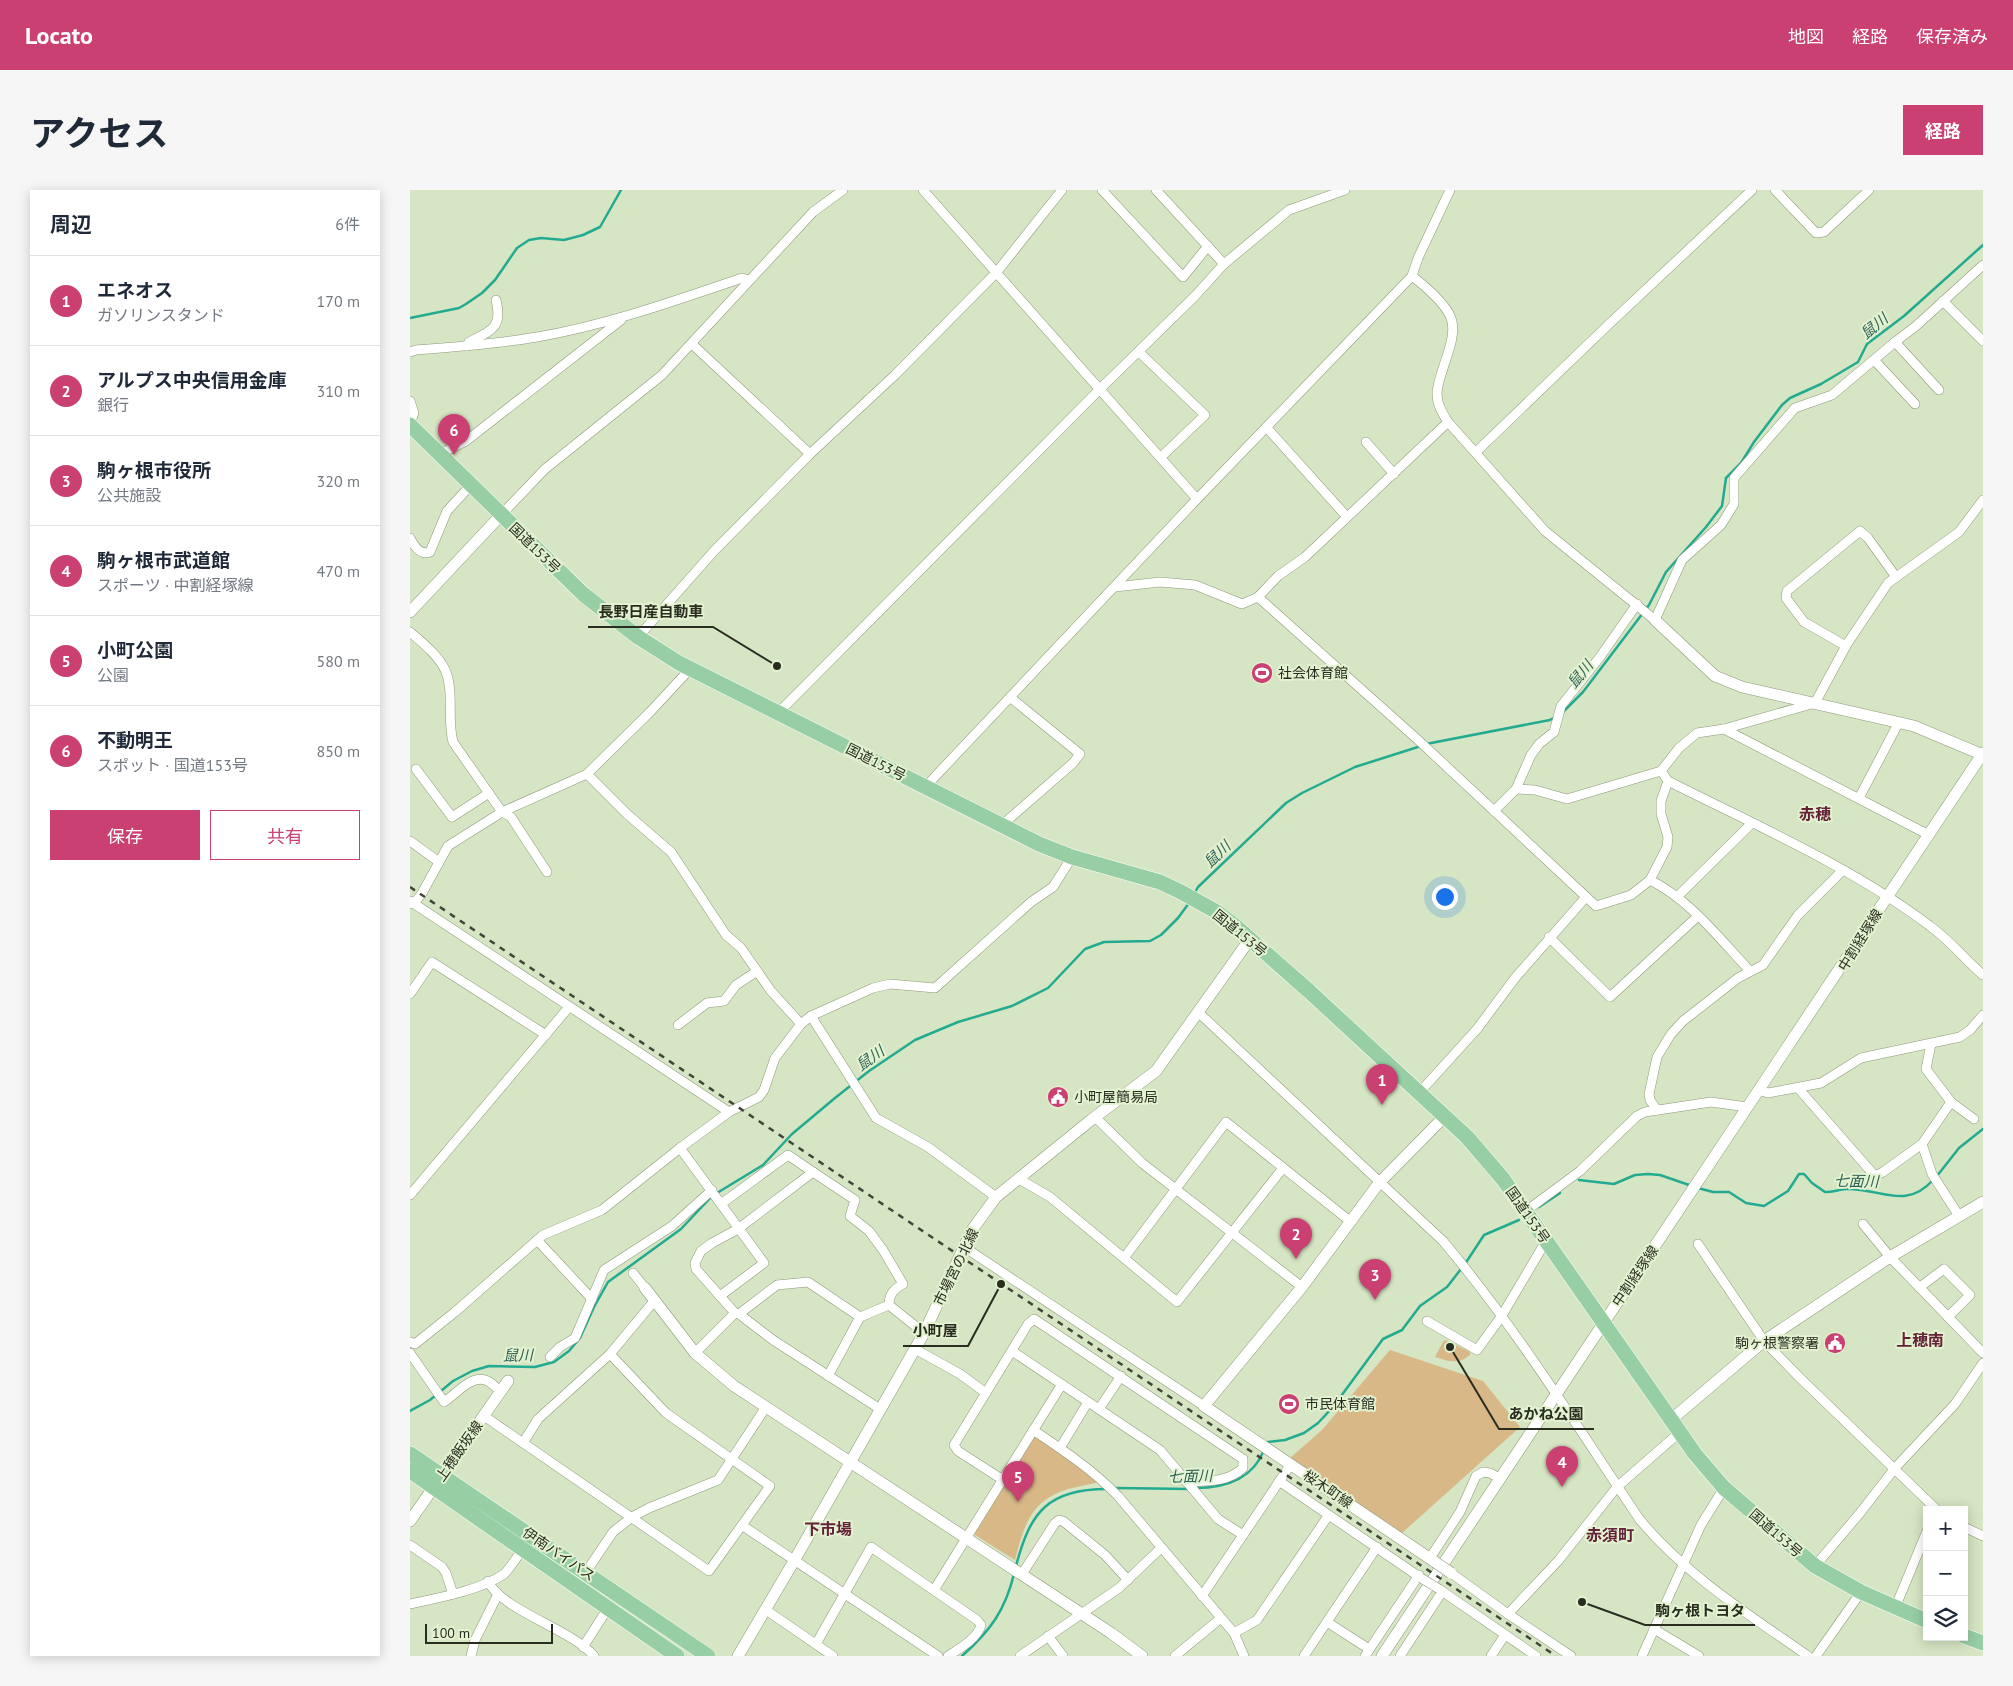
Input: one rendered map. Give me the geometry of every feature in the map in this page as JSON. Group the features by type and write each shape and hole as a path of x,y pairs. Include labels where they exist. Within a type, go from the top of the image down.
{"highway":[{"name":"国道153号","path":"410,424 583,594 638,637 690,669 1039,844 1072,857 1152,880 1200,902 1234,924 1476,1146 1526,1211 1695,1454 1724,1488 1815,1566 1861,1592 1923,1619"},
{"name":"伊南バイパス","path":"410,1454 438,1481 523,1549 677,1656"},
{"name":"伊南バイパス","path":"410,1471 438,1481 586,1572 708,1656"},
{"path":"1968,1637 1983,1643"}],"street":[{"path":"410,612 545,469 662,375 813,212 843,190"},
{"path":"923,190 1197,499"},
{"path":"638,637 714,551 810,454 896,375 996,273 1062,190"},
{"path":"1102,190 1183,276 1208,246"},
{"path":"1156,190 1224,264"},
{"path":"778,713 1100,389 1196,296 1224,264 1289,210 1345,190"},
{"path":"926,788 1197,499 1412,276 1418,258 1450,190"},
{"path":"1476,452 1752,190"},
{"path":"1775,190 1816,233 1824,232 1869,190"},
{"path":"1652,618 1682,560 1720,525 1734,504 1734,478 1796,408 1832,396 1916,326 1983,265"},
{"path":"1412,276 1433,293 1452,318 1451,341 1437,394 1440,410 1448,422 1545,531 1638,606 1715,676 1742,687 1914,726 1983,754"},
{"path":"410,352 537,337 625,316 742,278 748,280"},
{"path":"467,346 469,342 492,330 497,322 496,300"},
{"path":"1943,301 1983,341"},
{"path":"440,454 466,441 625,316"},
{"path":"1895,342 1939,390"},
{"path":"692,344 810,454"},
{"path":"1139,352 1205,415 1160,457"},
{"path":"1875,361 1914,404"},
{"path":"410,401 414,413 410,424"},
{"path":"1115,587 1160,582 1195,584 1242,604 1258,597 1278,576 1305,556 1448,422"},
{"path":"1267,428 1347,517"},
{"path":"1366,442 1394,474"},
{"path":"410,538 419,551 426,554 430,552 447,511 471,486"},
{"path":"1516,789 1535,790 1566,799 1661,771 1679,748 1692,735 1697,733 1724,729 1815,703 1846,646 1888,583 1959,532 1983,500"},
{"path":"1846,646 1804,622 1786,598 1787,591 1860,531 1868,538 1896,577"},
{"path":"1258,597 1417,738 1596,906 1631,894 1650,880 1667,847 1668,837 1661,814 1661,801 1668,781"},
{"path":"1494,811 1516,789 1531,754 1539,744 1554,732 1560,709 1638,606"},
{"path":"410,632 432,652 446,672 449,686 450,731 453,742 502,812 511,817 547,872"},
{"path":"690,669 650,712 587,774 502,812 448,846 421,895 411,902 729,1112"},
{"path":"1001,826 1073,763 1080,754 1011,698"},
{"path":"1859,798 1899,722"},
{"path":"1724,729 1929,835"},
{"name":"中割経塚線","path":"1382,1656 1983,754"},
{"path":"416,769 452,818 489,793"},
{"path":"1661,771 1668,781 1887,896 1944,937 1983,975"},
{"path":"587,774 627,814 671,852 726,936 741,948 770,991 801,1024"},
{"path":"1678,896 1751,824"},
{"path":"410,841 439,862"},
{"path":"410,1342 415,1344 455,1312 543,1235 602,1210 729,1112 759,1097 764,1090 775,1058 801,1024 811,1016 873,988 890,984 936,988 1031,902 1053,888 1072,857"},
{"path":"1657,1110 1650,1100 1649,1094 1657,1057 1664,1044 1683,1020 1750,971 1763,965 1798,915 1842,871"},
{"path":"1650,880 1678,896 1750,971"},
{"path":"1419,1093 1477,1029 1515,978 1586,897"},
{"path":"1549,937 1610,997 1698,916"},
{"name":"市場宮の北線","path":"738,1656 794,1562 924,1333 972,1230 996,1197 1095,1117 1156,1071 1250,939"},
{"path":"410,994 432,962 546,1035"},
{"path":"678,1024 707,1003 724,1001 736,985 756,972"},
{"path":"410,1195 569,1007"},
{"path":"1199,1012 1379,1183 1443,1241 1467,1270 1557,1396 1640,1520 1683,1566 1734,1605 1808,1656"},
{"path":"811,1016 876,1118 928,1147 996,1197"},
{"path":"1759,1090 1768,1093 1821,1083 1861,1058 1960,1037 1970,1030 1983,1016"},
{"path":"1931,1044 1926,1069 1951,1102 1974,1119"},
{"path":"1798,1088 1875,1176 1922,1144 1951,1102"},
{"path":"1526,1211 1580,1171 1637,1116 1645,1112 1711,1102 1747,1107"},
{"path":"1095,1117 1142,1163 1302,1288"},
{"path":"964,1247 1204,1406 1302,1288 1379,1183 1444,1117"},
{"path":"1124,1258 1226,1122 1351,1222"},
{"path":"1922,1144 1932,1174 1959,1216"},
{"path":"680,1148 764,1263 720,1296"},
{"path":"720,1202 788,1155 856,1200 850,1216 869,1231 883,1250 903,1284 894,1289 889,1298 889,1304"},
{"path":"1019,1179 1050,1197 1177,1302 1283,1168"},
{"path":"813,1172 738,1229 701,1251 695,1263 696,1269 737,1314 773,1340 880,1409"},
{"path":"550,1357 560,1347 575,1338 604,1270 672,1226 712,1190"},
{"path":"1508,1614 1558,1560 1617,1487 1676,1426 1764,1341 1890,1257 1983,1202"},
{"path":"1863,1224 1890,1257 1983,1353"},
{"path":"537,1240 592,1299"},
{"path":"1427,1321 1477,1350 1500,1317 1546,1241"},
{"path":"1698,1244 1764,1341 1933,1506"},
{"path":"1920,1287 1944,1269 1970,1295 1948,1317"},
{"path":"633,1273 695,1353 734,1386 1082,1613 1142,1656"},
{"path":"695,1353 737,1314 777,1285 808,1282 860,1317"},
{"path":"523,1443 538,1418 610,1354 655,1300"},
{"path":"828,1376 860,1317 889,1304"},
{"path":"889,1304 924,1333"},
{"path":"1002,1480 958,1451 954,1445 1028,1324 1034,1319 1243,1459 1243,1468 1228,1478 1216,1481 1187,1483"},
{"path":"915,1349 960,1374 986,1393"},
{"path":"1012,1351 1160,1450 1218,1519 1243,1536"},
{"path":"410,1353 444,1402 458,1390 479,1379 486,1380 501,1392"},
{"path":"484,1416 709,1571 770,1486 666,1413 610,1354"},
{"path":"1815,1566 1895,1468 1955,1404 1983,1363"},
{"path":"1098,1409 1121,1376"},
{"name":"上穂飯坂線","path":"410,1521 508,1381"},
{"path":"934,1590 1062,1384"},
{"path":"1060,1448 1088,1402"},
{"name":"桜木町線","path":"1204,1406 1451,1573"},
{"path":"586,1572 613,1532 632,1517 649,1508 718,1480 730,1459 766,1407"},
{"path":"1033,1430 1060,1448 1105,1483 1116,1494 1234,1633 1244,1656"},
{"path":"1202,1596 1291,1464"},
{"path":"1432,1560 1460,1512 1476,1476 1483,1472 1490,1473 1501,1479"},
{"path":"1279,1481 1536,1656"},
{"path":"1642,1656 1701,1525 1724,1488"},
{"path":"1234,1633 1257,1620 1328,1516"},
{"path":"1017,1571 1059,1520 1063,1521 1105,1555 1128,1580"},
{"path":"743,1526 794,1562 938,1656"},
{"path":"1968,1529 1983,1536"},
{"path":"1895,1608 1923,1541"},
{"path":"410,1545 442,1567 446,1573 452,1594"},
{"path":"816,1644 871,1547 977,1620 981,1625 967,1643 948,1656"},
{"path":"1304,1656 1377,1547"},
{"path":"1020,1656 1119,1588 1161,1548"},
{"path":"410,1604 452,1594 488,1582 505,1573 523,1549"},
{"path":"1451,1573 1571,1656"},
{"path":"1327,1622 1367,1653 1420,1577"},
{"path":"488,1582 491,1588 498,1594 590,1653 608,1608"},
{"path":"1404,1655 1440,1591"},
{"path":"1816,1656 1861,1592"},
{"path":"471,1656 475,1640 498,1594"},
{"path":"766,1610 833,1656"},
{"path":"1175,1656 1221,1618"},
{"path":"1654,1628 1699,1656"},
{"path":"1491,1656 1505,1635"},
{"path":"1048,1636 1063,1656"}],"shaded area":[{"path":"1446,1340 1470,1352 1470,1355 1457,1361 1435,1357"},
{"path":"1390,1350 1483,1381 1520,1427 1402,1533 1289,1459 1322,1430"},
{"path":"1037,1436 1099,1482 1061,1491 1042,1502 1026,1525 1015,1560 974,1533 1032,1438"}],"waterway":[{"path":"410,318 459,308 466,304 482,293 495,280 517,248 529,240 541,238 564,240 583,235 600,227 621,190"},
{"name":"鼠川","path":"1562,713 1583,692 1649,605 1666,572 1722,506 1726,478 1741,463 1754,442 1782,405 1790,398 1821,384 1858,362 1867,344 1904,316 1983,245"},
{"name":"鼠川","path":"1426,744 1550,720 1555,717"},
{"name":"鼠川","path":"1194,894 1198,887 1286,803 1355,767 1421,746"},
{"name":"鼠川","path":"717,1193 763,1165 792,1134 835,1098 869,1071 915,1040 958,1022 1012,1006 1048,988 1085,949 1104,942 1150,941 1161,935 1178,918 1189,903"},
{"name":"七面川","path":"1937,1176 1959,1148 1983,1129"},
{"name":"七面川","path":"1579,1180 1614,1184 1635,1175 1648,1174 1660,1175 1692,1186"},
{"name":"七面川","path":"1698,1188 1713,1192 1729,1192 1746,1203 1764,1206 1788,1191 1799,1174 1804,1174 1812,1183 1825,1192 1848,1189 1893,1196 1913,1194 1923,1189 1933,1180"},
{"name":"七面川","path":"1539,1207 1560,1193"},
{"name":"鼠川","path":"410,1411 430,1400 453,1381 472,1371 489,1366 535,1367 554,1362 569,1351 580,1338 608,1282 681,1229 712,1196"},
{"name":"七面川","path":"1465,1264 1484,1235 1519,1220"},
{"name":"七面川","path":"1267,1445 1268,1442 1285,1440 1304,1433 1318,1423 1333,1407 1383,1339 1402,1330 1420,1306 1447,1287 1461,1269"},
{"name":"七面川","path":"1195,1488 1217,1486 1236,1480 1252,1469 1264,1450"},
{"name":"七面川","path":"1115,1488 1190,1489"},
{"name":"七面川","path":"1016,1566 1028,1531 1035,1518 1045,1507 1056,1499 1070,1493 1107,1489"},
{"name":"七面川","path":"962,1656 981,1638 995,1620 1006,1599 1014,1574"}],"railway":[{"path":"410,887 1556,1656"}],"place":[{"name":"不動明王","path":"454,455"},
{"name":"長野日産自動車","path":"777,666"},
{"name":"社会体育館","path":"1262,673"},
{"name":"小町屋簡易局","path":"1058,1097"},
{"name":"エネオス","path":"1382,1105"},
{"name":"アルプス中央信用金庫","path":"1296,1259"},
{"name":"小町屋","path":"1001,1284"},
{"name":"駒ヶ根市役所","path":"1375,1300"},
{"name":"駒ヶ根警察署","path":"1835,1343"},
{"name":"あかね公園","path":"1450,1347"},
{"name":"市民体育館","path":"1289,1404"},
{"name":"駒ヶ根市武道館","path":"1562,1487"},
{"name":"小町公園","path":"1018,1502"},
{"name":"駒ヶ根トヨタ","path":"1582,1602"}],"district":[{"name":"赤穂","path":"1815,814"},
{"name":"上穂南","path":"1920,1340"},
{"name":"下市場","path":"828,1529"},
{"name":"赤須町","path":"1610,1535"}]}
